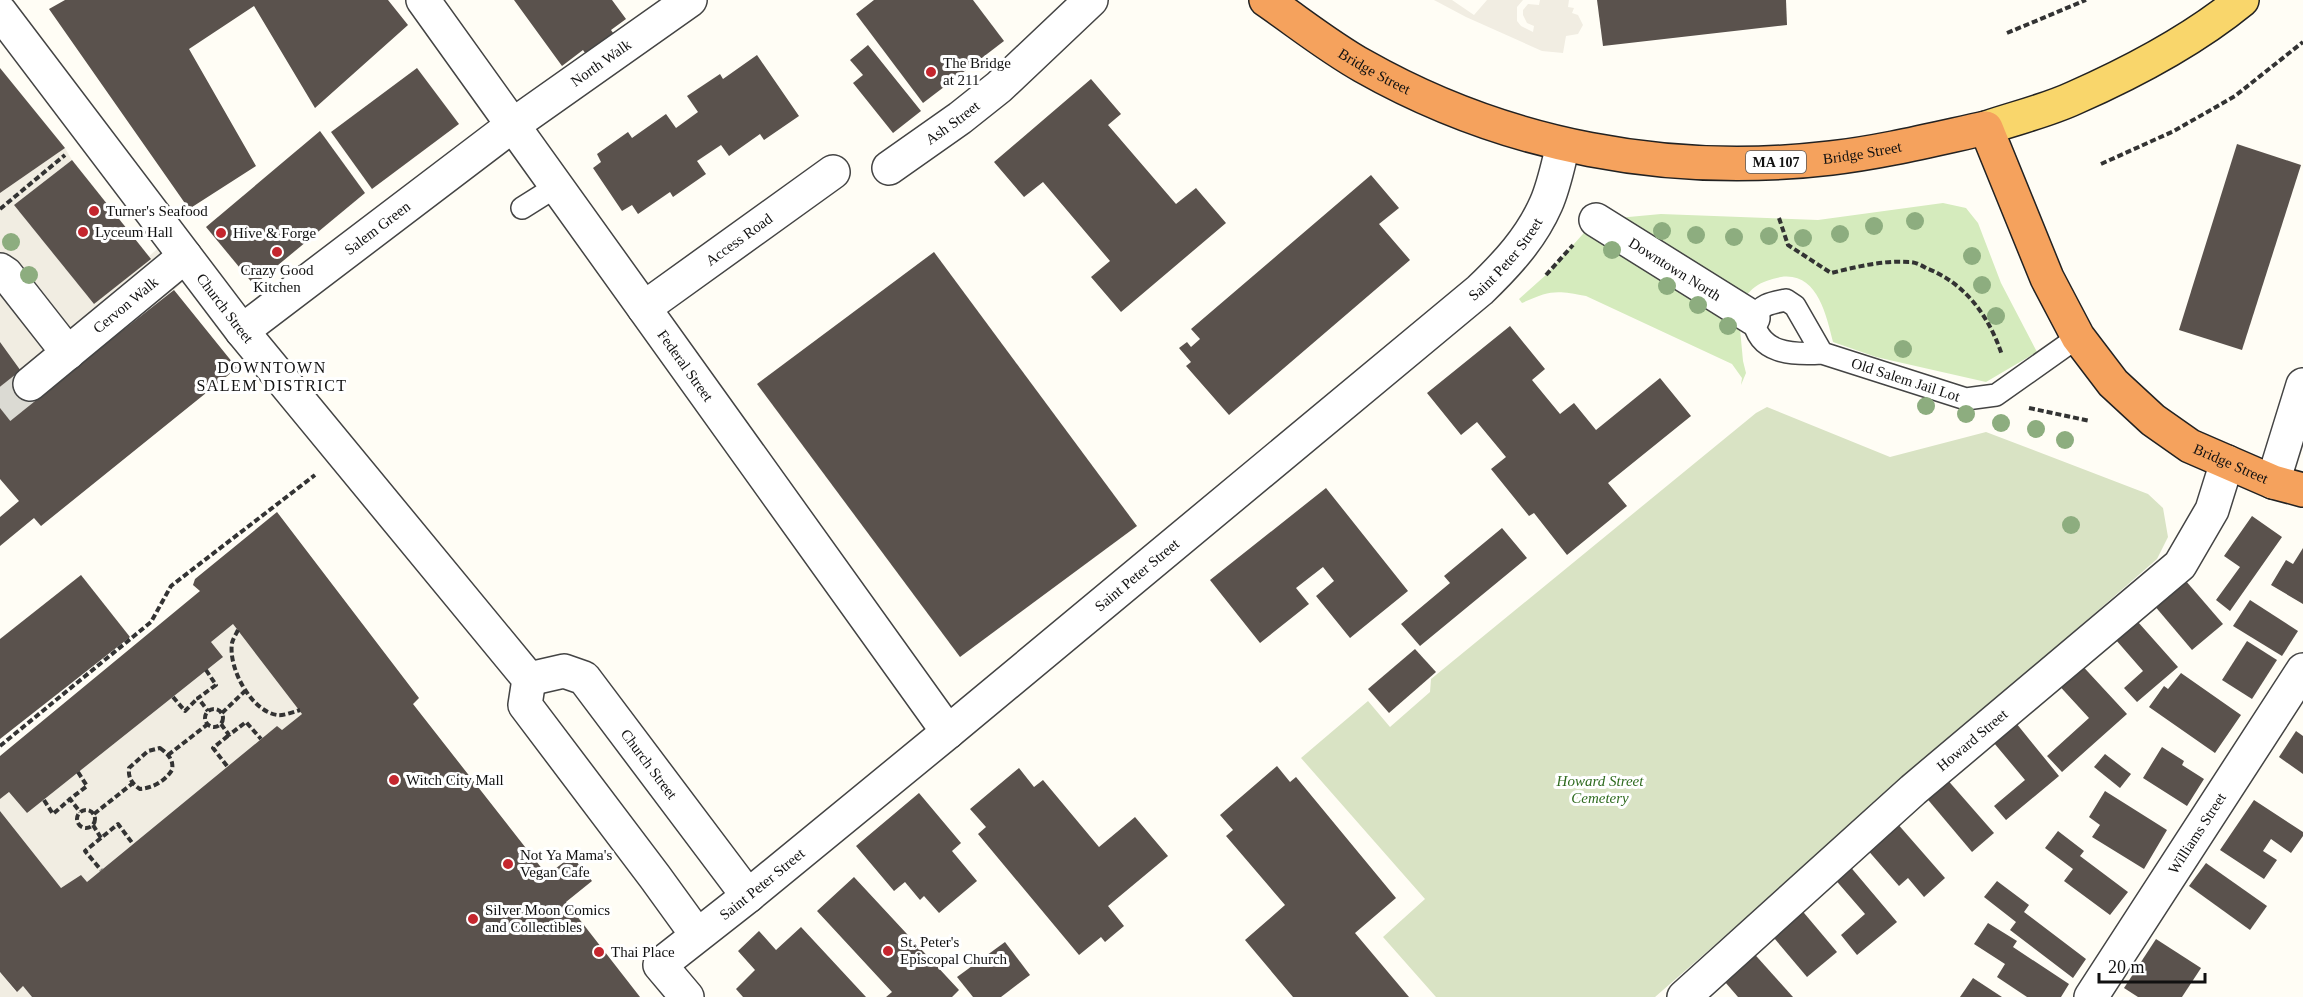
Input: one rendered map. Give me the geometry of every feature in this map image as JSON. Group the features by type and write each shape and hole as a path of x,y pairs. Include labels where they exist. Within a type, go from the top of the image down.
{"highway":[{"name":"Bridge Street","path":"1266,0 1361,65 1406,89 1448,108 1563,145 1689,163 1757,163 1831,158 1919,143 1986,128 2047,278 2078,337 2113,383 2153,420 2190,447 2288,486"}],"main road":[{"name":"MA 107","path":"1986,128 2072,99 2149,62 2216,21 2242,0"}],"street":[{"name":"Federal Street","path":"423,0 948,732"},
{"name":"North Walk","path":"513,125 690,0"},
{"name":"Ash Street","path":"889,168 960,118 999,87 1091,0"},
{"name":"Church Street","path":"0,12 242,331 529,680 564,670 584,678 748,896"},
{"name":"Salem Green","path":"242,331 513,125"},
{"name":"Saint Peter Street","path":"687,997 660,965 948,732 1480,290 1509,262 1530,233 1546,203 1563,145"},
{"name":"Access Road","path":"644,308 833,172"},
{"name":"Downtown North","path":"1596,220 1753,318"},
{"name":"Cervon Walk","path":"30,384 185,256"},
{"path":"0,270 6,274 68,353"},
{"path":"2288,486 2303,385"},
{"name":"Howard Street","path":"1684,997 1913,790 2180,565 2212,510 2228,462"},
{"name":"Williams Street","path":"2091,997 2303,670"},
{"path":"529,680 525,705 697,935"}],"lane":[{"path":"522,208 557,186"},
{"path":"1753,318 1759,308 1772,302 1786,300 1795,306 1822,352"},
{"name":"Old Salem Jail Lot","path":"1753,318 1755,331 1768,346 1781,351 1808,354 1822,352 1966,399 1996,395 2078,337"}],"path":[{"path":"2007,33 2086,0"},
{"path":"2101,164 2174,131 2235,96 2303,42"},
{"path":"0,209 91,134"},
{"path":"1779,218 1788,245 1831,273 1885,262 1911,261 1935,271 1962,289 1985,315 2007,370 1986,382 1996,395 2004,402 2090,421"},
{"path":"0,746 151,622 171,586 342,454"},
{"path":"238,630 232,650 237,675 245,691 262,709 278,715 300,710"},
{"path":"173,697 185,711 216,685 206,670"},
{"path":"222,713 245,691"},
{"path":"198,698 208,711"},
{"path":"214,709 222,713 224,719 221,724 216,727 208,724 205,716 208,711 214,709"},
{"path":"227,766 213,748 229,735 246,722 261,739"},
{"path":"168,755 208,724"},
{"path":"221,724 229,735"},
{"path":"156,748 160,748 168,755 172,761 172,770 160,782 145,789 140,789 133,783 129,768 138,759 156,748"},
{"path":"44,800 53,814 87,786 78,772"},
{"path":"94,814 133,783"},
{"path":"70,799 80,812"},
{"path":"89,810 94,814 93,825 88,828 80,825 77,820 80,812 89,810"},
{"path":"101,870 85,851 101,837 118,824 133,844"},
{"path":"93,825 101,837"}],"green space":[{"path":"1943,203 1966,208 1978,223 2001,283 2037,352 1986,382 1876,357 1833,342 1818,297 1803,281 1793,277 1781,277 1761,283 1750,291 1736,307 1596,220 1661,214 1818,220"},
{"path":"1591,225 1739,318 1746,373 1741,385 1742,378 1732,364 1586,296 1553,292 1522,303 1519,299 1547,274"},
{"name":"Howard Street Cemetery","path":"1767,407 1890,457 1986,432 2148,494 2163,508 2168,537 2157,559 1655,997 1436,997 1383,937 1425,899 1301,758 1368,701 1390,727 1430,692 1431,679 1756,413"}],"shaded area":[{"path":"1434,0 1452,0 1474,15 1487,0 1523,0 1517,7 1517,21 1521,26 1533,32 1534,26 1527,23 1523,15 1523,10 1528,4 1539,5 1540,0 1569,0 1568,7 1574,8 1572,13 1578,15 1583,25 1578,34 1566,36 1563,53 1542,51"},
{"path":"65,148 72,160 14,205 94,304 170,238 195,270 174,290 39,396 0,342 0,193"},
{"path":"233,624 302,714 282,730 277,726 87,882 81,875 61,888 0,811 0,799 9,792 27,813 222,658 211,642"},
{"path":"0,972 16,992 23,986 32,997 0,997"}],"building":[{"path":"65,0 388,0 408,25 315,108 254,6 189,49 256,166 189,209 49,9"},
{"path":"514,0 612,0 626,19 611,30 616,37 588,57 583,50 562,66"},
{"name":"The Bridge at 211","path":"874,0 973,0 1004,41 923,103 856,14"},
{"path":"1597,0 1786,0 1787,25 1603,46"},
{"path":"868,45 921,111 893,133 853,83 863,75 850,60"},
{"path":"757,55 799,116 764,140 760,134 729,156 721,145 697,161 706,174 673,197 670,192 638,214 632,205 622,211 593,168 601,162 597,154 628,132 632,138 666,114 676,128 698,112 687,96 720,74 723,79"},
{"path":"0,68 65,148 0,193"},
{"path":"417,68 459,124 372,189 331,132"},
{"path":"1091,79 1121,114 1108,125 1176,204 1196,188 1226,223 1121,312 1091,277 1110,261 1043,182 1024,197 994,162"},
{"path":"320,131 365,193 254,285 206,227"},
{"path":"2237,144 2301,165 2242,350 2179,330"},
{"name":"Lyceum Hall","path":"72,160 151,259 94,304 14,205"},
{"path":"1371,175 1399,208 1379,224 1410,260 1229,415 1186,366 1191,362 1179,348 1187,342 1191,347 1200,339 1191,329"},
{"path":"934,252 1137,526 960,657 757,384"},
{"path":"174,290 237,368 41,526 34,518 0,546 0,517 19,501 0,479 0,342 39,396"},
{"path":"1510,326 1545,369 1532,380 1560,414 1574,403 1596,430 1660,378 1691,416 1608,483 1627,506 1567,555 1534,513 1529,516 1491,469 1506,457 1477,422 1461,435 1427,393"},
{"path":"1326,488 1408,591 1350,638 1316,596 1334,581 1323,567 1296,588 1309,604 1260,643 1210,580"},
{"path":"277,512 419,698 413,704 547,875 572,856 592,881 566,902 640,997 32,997 23,986 17,992 0,972 0,811 61,888 81,875 87,882 277,726 282,730 302,714 233,624 211,642 223,657 27,813 9,792 0,799 0,756 200,591 193,585 195,579"},
{"path":"2252,516 2282,537 2230,611 2216,600 2240,567 2224,556"},
{"path":"1502,528 1527,558 1420,646 1401,624 1450,583 1444,576"},
{"path":"2303,548 2303,604 2271,585 2286,560 2293,564"},
{"path":"2179,573 2223,624 2192,650 2148,598"},
{"path":"81,575 130,637 0,739 0,639"},
{"path":"2250,600 2298,631 2282,656 2233,626"},
{"path":"2130,613 2178,667 2137,702 2124,688 2143,671 2109,632"},
{"path":"2247,641 2277,660 2252,699 2222,680"},
{"path":"1415,649 1436,672 1389,713 1368,689"},
{"path":"2077,660 2127,714 2062,772 2047,756 2089,718 2054,680"},
{"path":"2181,673 2241,715 2215,753 2149,707 2164,686 2168,689"},
{"path":"2012,718 2059,776 2006,820 1994,806 2025,780 1989,737"},
{"path":"2296,731 2303,736 2303,774 2279,757"},
{"path":"2162,747 2184,761 2182,765 2204,779 2187,806 2143,778"},
{"path":"2105,754 2131,774 2120,788 2094,767"},
{"path":"1277,766 1290,782 1296,777 1396,898 1355,933 1409,997 1293,997 1245,940 1285,905 1226,836 1233,830 1220,815"},
{"path":"1019,768 1034,787 1043,780 1099,847 1135,817 1168,856 1108,906 1124,926 1105,942 1101,937 1079,955 978,834 986,827 970,809"},
{"path":"1945,777 1994,833 1972,852 1924,795"},
{"path":"2105,791 2167,830 2144,869 2092,837 2100,825 2089,817"},
{"path":"919,793 961,843 952,851 977,881 939,913 924,896 920,900 905,882 894,891 856,846"},
{"path":"2254,800 2303,832 2303,836 2291,853 2271,839 2263,851 2277,860 2264,879 2220,850"},
{"path":"1896,822 1945,878 1924,897 1908,878 1899,886 1866,848"},
{"path":"2058,831 2084,851 2080,856 2128,892 2110,915 2064,881 2073,869 2045,848"},
{"path":"2206,863 2267,906 2250,930 2189,886"},
{"path":"1848,864 1897,922 1857,955 1841,935 1865,914 1833,877"},
{"name":"St. Peter's Episcopal Church","path":"854,877 959,990 952,997 886,997 892,992 817,911"},
{"path":"1997,881 2029,905 2024,912 2086,959 2073,978 2010,930 2016,922 1984,897"},
{"path":"1799,907 1837,952 1807,977 1769,932"},
{"path":"1988,923 2017,941 2013,947 2069,984 2061,997 2027,997 1997,977 2005,964 1974,944"},
{"name":"St. Peter's Episcopal Church","path":"801,927 866,997 743,997 736,989 755,970 738,951 759,931 776,950"},
{"path":"2156,939 2201,968 2182,997 2138,997 2124,988"},
{"path":"1005,942 1030,975 1001,997 973,997 957,977"},
{"path":"1749,948 1793,997 1738,997 1719,975"},
{"path":"1973,978 2002,997 1960,997"}],"tunnel":[{"path":"0,408 30,384"}],"place":[{"name":"The Bridge at 211","path":"931,72"},
{"name":"Turner's Seafood","path":"94,211"},
{"name":"Lyceum Hall","path":"83,232"},
{"name":"Hive & Forge","path":"221,233"},
{"name":"Crazy Good Kitchen","path":"277,252"},
{"name":"Witch City Mall","path":"394,780"},
{"name":"Not Ya Mama's Vegan Cafe","path":"508,864"},
{"name":"Silver Moon Comics and Collectibles","path":"473,919"},
{"name":"St. Peter's Episcopal Church","path":"888,951"},
{"name":"Thai Place","path":"599,952"}],"district":[{"name":"DOWNTOWN SALEM DISTRICT","path":"272,376"}]}
